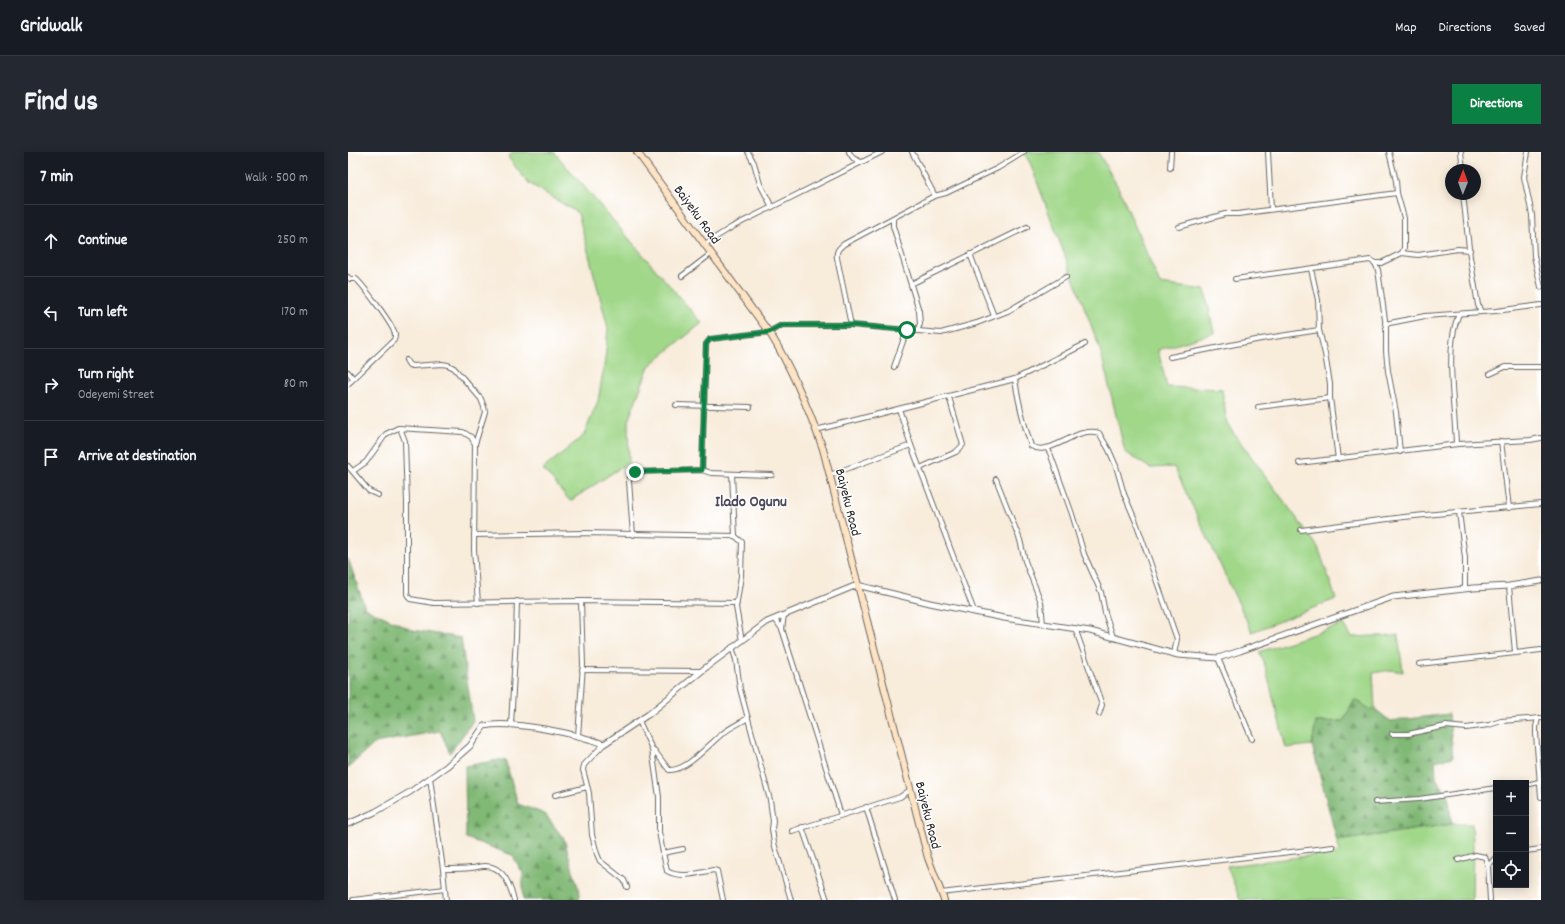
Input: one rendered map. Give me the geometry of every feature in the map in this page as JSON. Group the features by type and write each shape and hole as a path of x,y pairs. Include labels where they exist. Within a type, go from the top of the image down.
{"main road":[{"name":"Baiyeku Road","path":"637,152 769,332 782,353 805,402 816,430 830,475 928,858 944,900"}],"street":[{"path":"748,152 754,163 760,184 772,207"},
{"path":"751,157 753,152"},
{"path":"848,152 853,158 861,162"},
{"path":"705,244 732,227 882,152"},
{"path":"912,152 935,196"},
{"path":"851,325 836,253 838,249 844,244 935,196 946,194 998,168 1024,152"},
{"path":"1170,168 1171,152"},
{"path":"1268,152 1271,209"},
{"path":"1389,152 1396,181 1397,193 1404,218 1404,248 1402,254"},
{"path":"1461,152 1462,164"},
{"path":"1528,152 1524,177 1532,215 1534,256 1541,288"},
{"path":"852,167 853,158"},
{"path":"1179,227 1224,214 1238,214 1397,193"},
{"path":"1464,200 1478,305 1482,312"},
{"path":"893,219 893,226 920,318 917,331"},
{"path":"886,223 893,226"},
{"path":"911,284 1026,227"},
{"path":"1404,248 1409,253"},
{"path":"1235,279 1370,260 1375,263 1381,263 1402,254 1409,253 1418,255 1458,249 1470,250"},
{"path":"682,276 712,254"},
{"path":"970,254 994,316"},
{"path":"1375,263 1378,270 1386,324 1386,358 1396,412 1400,452"},
{"path":"1378,270 1381,263"},
{"path":"1312,269 1318,300 1319,330 1330,384 1330,398 1338,459"},
{"path":"348,277 350,279 356,279 362,285 395,333 394,340 348,384"},
{"path":"702,470 706,344 710,339 769,332 782,325 851,325 941,333 977,323 1010,309 1066,277"},
{"path":"1474,312 1478,305"},
{"path":"1386,324 1425,316 1482,312 1541,305"},
{"path":"1456,444 1455,418 1452,408 1452,368 1455,327 1459,314"},
{"path":"894,367 907,330"},
{"path":"1170,357 1261,339 1319,330"},
{"path":"816,430 1015,380 1085,344"},
{"path":"406,360 409,364 418,367 442,364 454,368 481,399 485,412 475,444 474,535 478,603"},
{"path":"1490,374 1505,366 1541,367"},
{"path":"348,372 353,378"},
{"path":"1015,380 1017,395 1030,446 1036,448 1047,448 1087,432 1099,433 1109,450 1177,639 1174,654"},
{"path":"920,468 956,452 963,445 949,397"},
{"path":"1258,406 1330,398"},
{"path":"676,405 750,406"},
{"path":"899,409 911,445 974,611"},
{"path":"352,471 366,462 386,434 392,430 400,428 463,432 471,437 475,444"},
{"path":"400,428 405,441 408,596 415,600 434,603 581,601 736,603"},
{"path":"1299,463 1400,452 1456,444 1530,440 1541,438"},
{"path":"1500,442 1509,508"},
{"path":"830,475 911,445"},
{"path":"1047,448 1072,514 1084,554 1100,592 1113,637"},
{"path":"348,466 369,491 378,495"},
{"path":"633,535 629,481 631,475 635,472 702,470 711,473 772,475"},
{"path":"732,474 735,536"},
{"path":"996,479 1020,540 1024,561 1041,602 1044,624"},
{"path":"1301,530 1541,504"},
{"path":"1459,512 1465,558 1465,589"},
{"path":"474,535 583,534 735,536 742,542 740,576 736,603 742,641"},
{"path":"627,887 624,880 600,861 597,854 592,835 592,823 583,770 584,766 604,744 639,721 732,647 767,622 857,585 930,603 1004,618 1090,631 1174,654 1218,658 1288,635 1393,597 1509,586 1541,581"},
{"path":"1509,586 1515,652"},
{"path":"578,736 582,670 581,601"},
{"path":"511,725 517,602"},
{"path":"782,629 784,615"},
{"path":"774,619 782,629 841,815"},
{"path":"1076,628 1102,705 1099,714"},
{"path":"732,647 736,660 740,688 770,800 774,821 772,829 774,843 791,900"},
{"path":"1419,664 1541,650"},
{"path":"1218,658 1252,739"},
{"path":"582,670 702,671"},
{"path":"639,721 652,748 669,770 678,769 689,762 723,733 748,718"},
{"path":"1392,734 1408,734 1446,726 1466,728 1501,722 1540,718 1536,727 1541,797"},
{"path":"348,824 375,812 403,796 447,766 470,746 484,726 494,724 523,726 578,736 604,744"},
{"path":"652,748 659,797 659,832 668,871 674,875 684,875 713,870 717,872 723,900"},
{"path":"430,778 446,900"},
{"path":"1529,784 1539,782"},
{"path":"555,795 587,787"},
{"path":"1375,802 1419,799 1493,788"},
{"path":"900,797 910,790"},
{"path":"792,831 900,797 912,797"},
{"path":"866,807 895,900"},
{"path":"802,828 827,900"},
{"path":"941,892 1333,847"},
{"path":"663,853 683,849"},
{"path":"1529,851 1541,849"},
{"path":"1458,860 1476,855 1485,857 1488,866 1490,900"},
{"path":"1488,866 1493,860"},
{"path":"443,869 492,866 496,868 508,881 514,900"},
{"path":"353,900 378,899 445,889"}],"green space":[{"path":"513,152 554,152 702,323 649,366 628,421 629,462 570,501 543,469 584,435 598,401 605,360 608,328 578,213 527,182 508,157"},
{"path":"1023,152 1098,152 1118,187 1160,284 1205,290 1214,333 1158,350 1167,387 1222,389 1227,424 1318,547 1336,599 1252,632 1174,467 1150,468 1125,452 1100,349 1030,163"},
{"path":"348,558 365,608 413,630 461,638 473,721 450,753 440,731 375,743 348,768"},
{"path":"1344,624 1352,637 1398,635 1403,672 1391,670 1373,673 1375,709 1343,721 1316,722 1312,745 1286,748 1264,662 1259,652"},
{"path":"1355,699 1371,710 1375,709 1390,721 1449,714 1453,757 1435,761 1436,778 1448,795 1452,824 1337,841 1312,745 1316,722 1343,721"},
{"path":"505,759 518,804 545,814 564,839 580,894 579,900 523,900 523,873 512,855 466,838 465,766"},
{"path":"1452,824 1472,824 1472,900 1240,900 1227,866 1340,852 1337,841"}],"district":[{"name":"Ilado Ogunu","path":"751,500"}],"route":[{"path":"635,472 702,470 706,344 710,339 769,332 782,325 851,325 907,330"}]}
